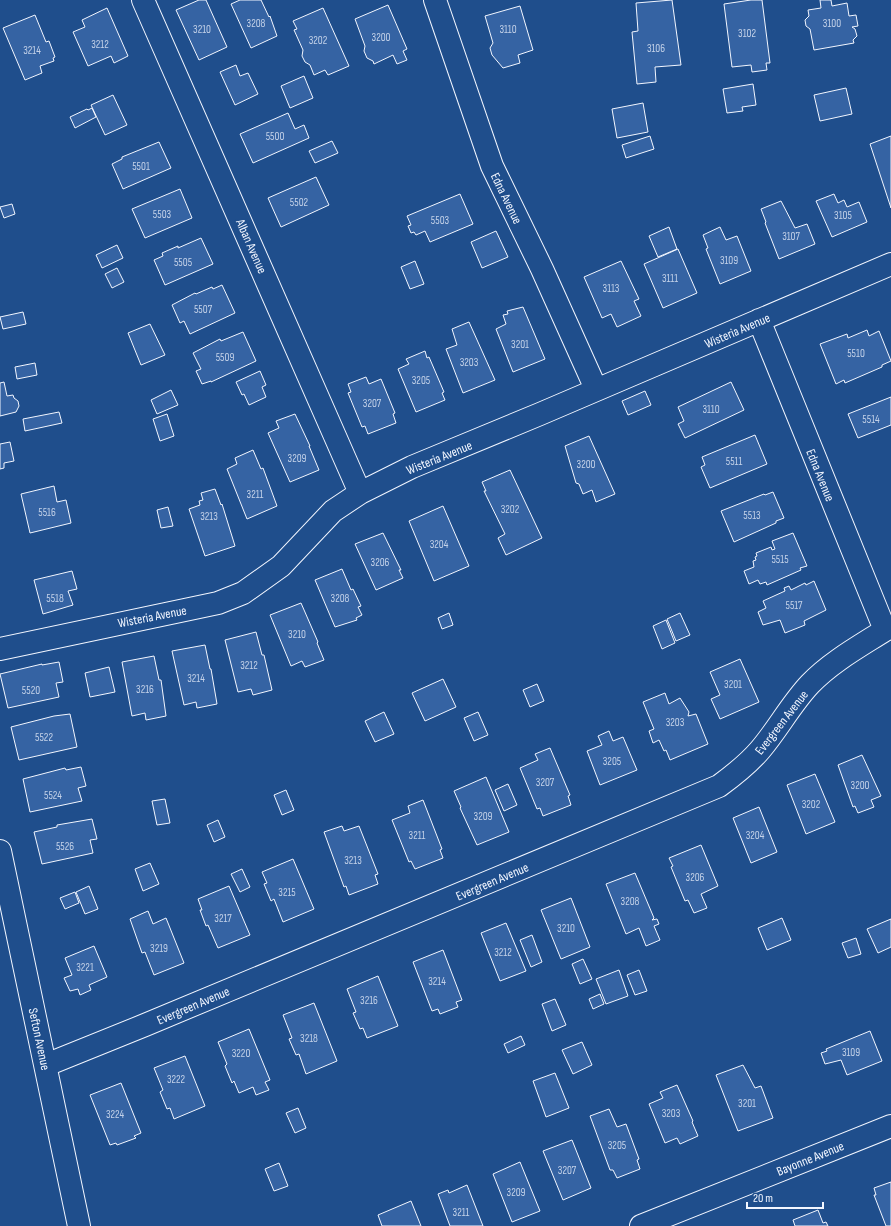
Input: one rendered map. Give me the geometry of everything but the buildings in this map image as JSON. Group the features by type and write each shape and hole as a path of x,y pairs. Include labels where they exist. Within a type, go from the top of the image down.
{"street":[{"name":"Alban Avenue","path":"143,0 360,493"},
{"name":"Edna Avenue","path":"435,0 441,22 492,166 542,269 596,389"},
{"name":"Wisteria Avenue","path":"0,649 218,603 243,593 281,566 333,511 360,493 412,467 469,445 596,389 891,264"},
{"name":"Edna Avenue","path":"759,320 888,629"},
{"name":"Evergreen Avenue","path":"46,1064 145,1026 719,786 741,769 760,750 811,683 842,658 888,629"},
{"name":"Sefton Avenue","path":"0,851 79,1226"},
{"name":"Bayonne Avenue","path":"640,1226 891,1126"}]}
